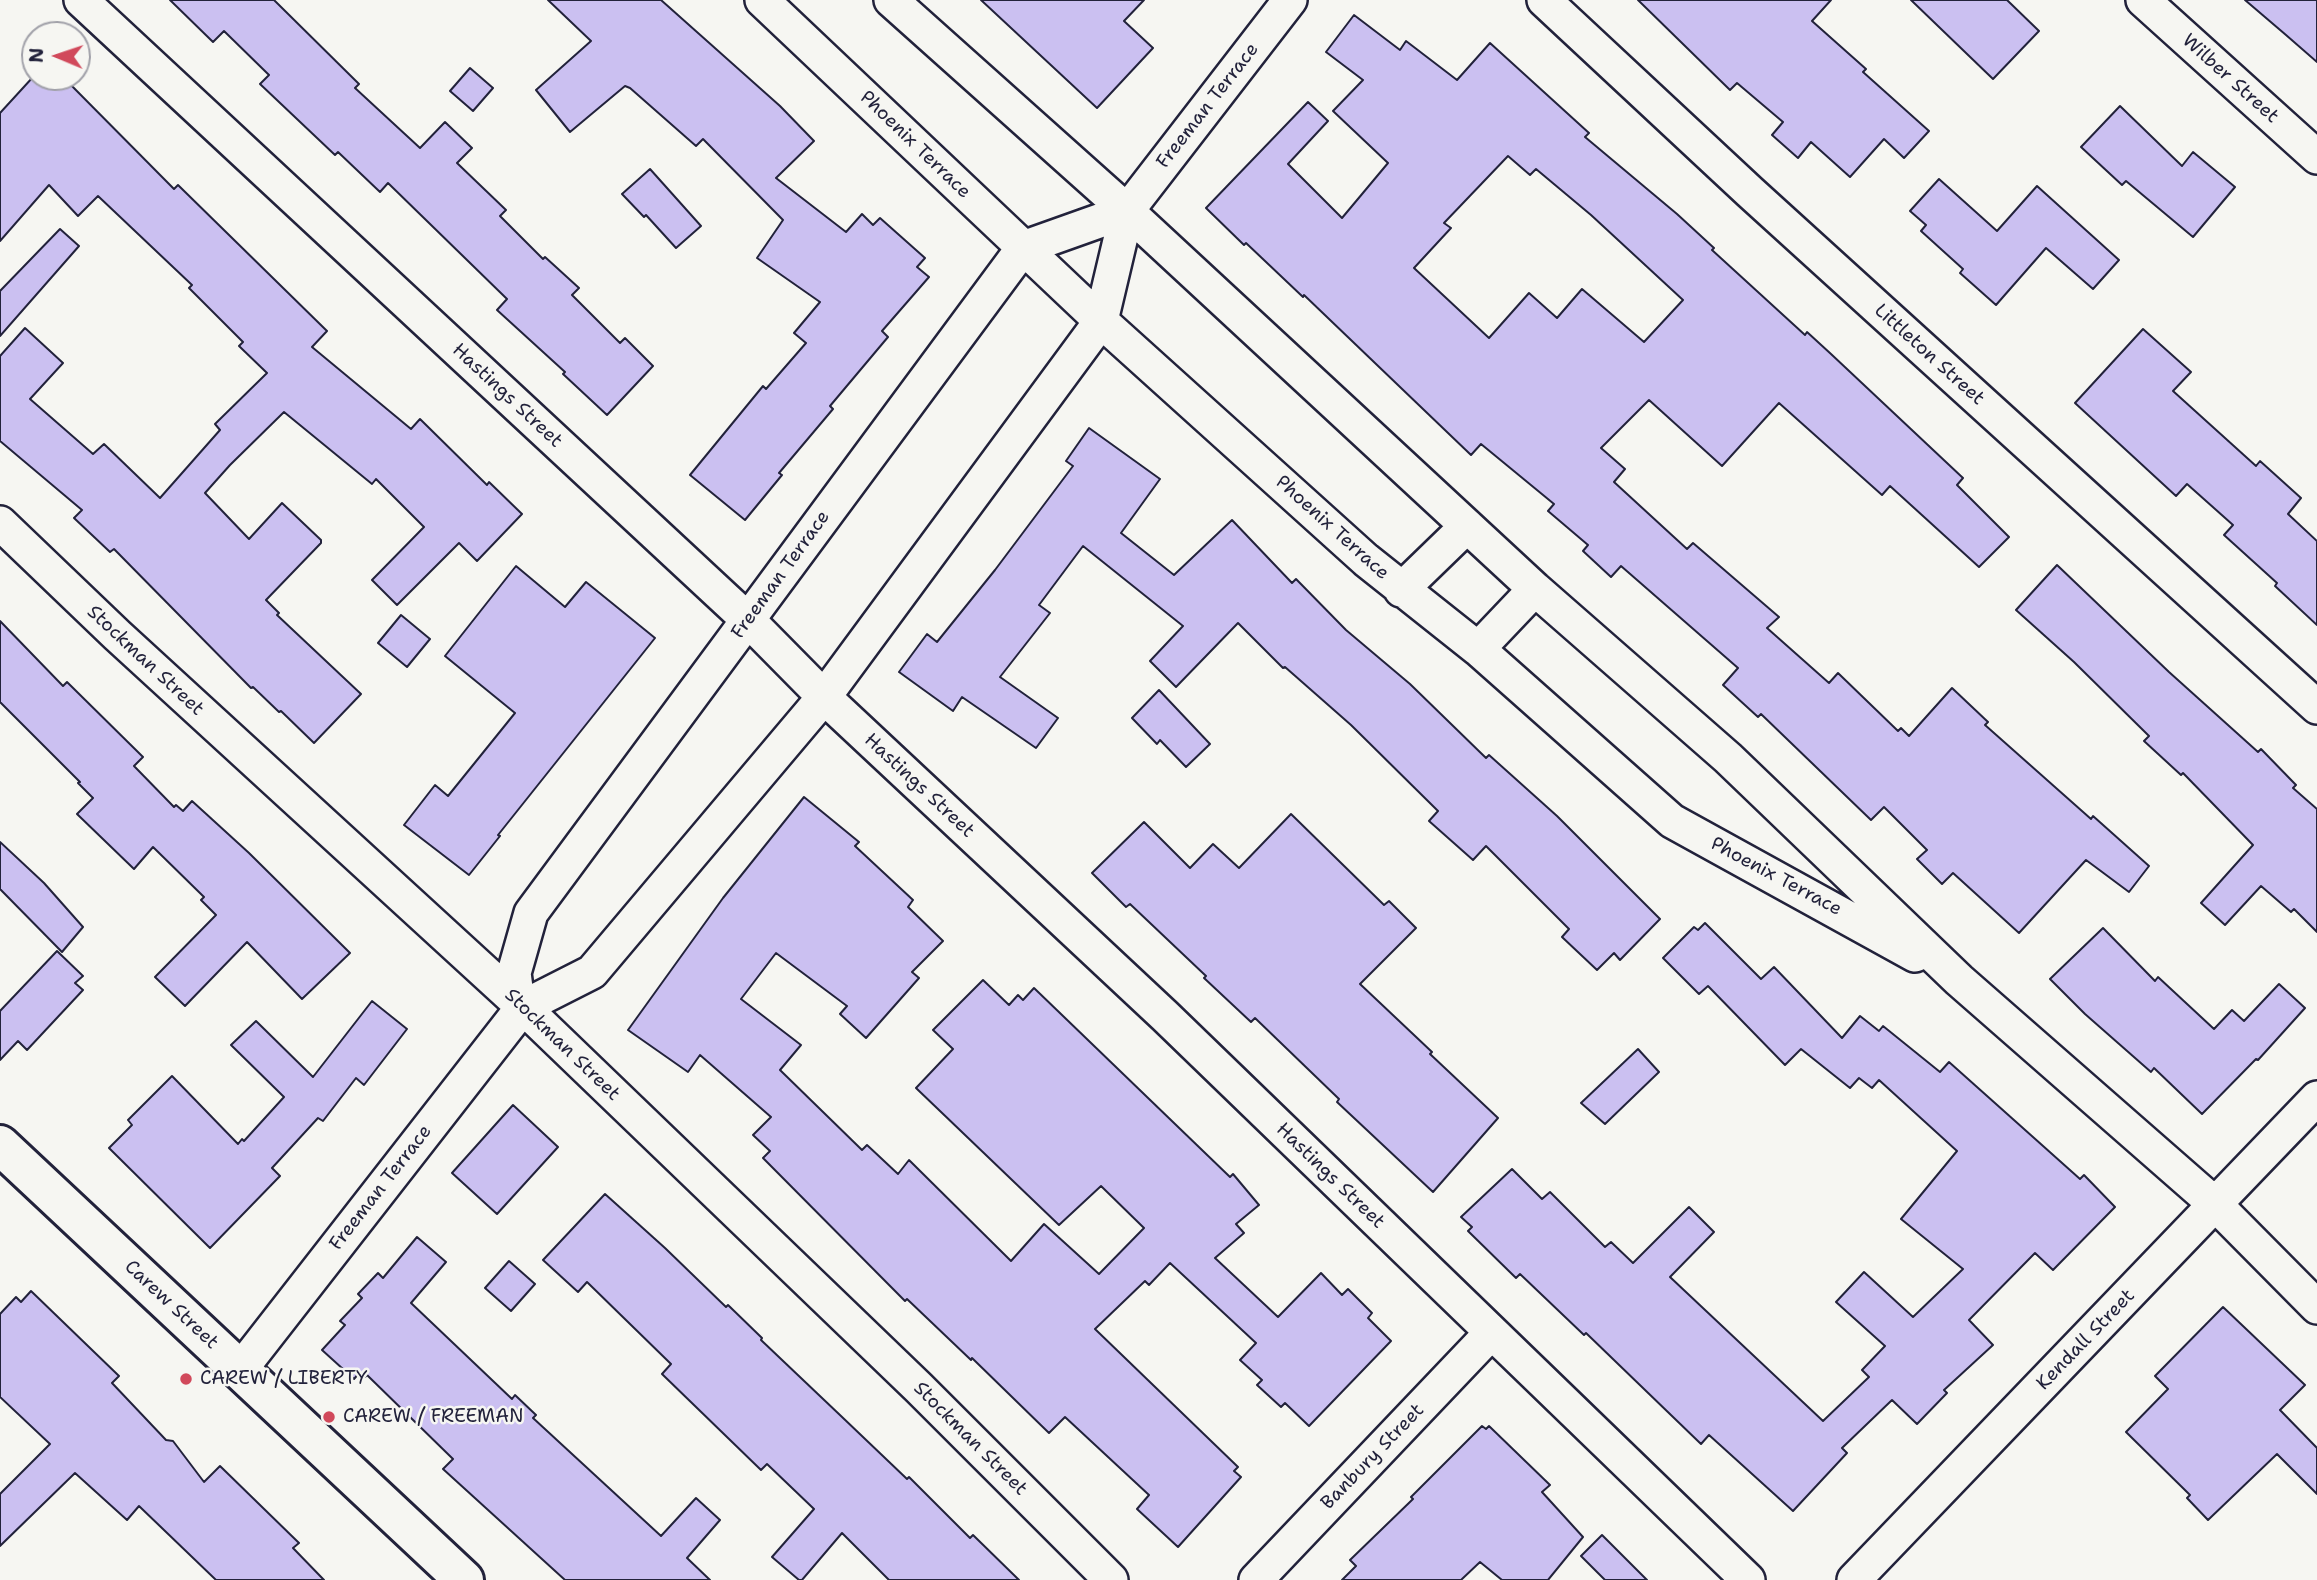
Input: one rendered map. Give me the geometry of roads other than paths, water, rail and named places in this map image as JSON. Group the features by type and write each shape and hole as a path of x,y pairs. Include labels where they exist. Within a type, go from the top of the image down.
{"main road":[{"name":"Carew Street","path":"0,1145 464,1580"}],"street":[{"name":"Hastings Street","path":"81,0 748,620 824,697 1165,1016 1748,1580"},
{"name":"Phoenix Terrace","path":"762,0 1101,321 1401,590 1478,649 1672,821 1848,916 1959,981"},
{"name":"Phoenix Terrace","path":"891,0 1127,211 1535,589 1728,758 1959,981 2216,1205 2317,1307"},
{"name":"Freeman Terrace","path":"240,1370 523,1007 592,972 824,697 1101,321 1127,211 1290,0"},
{"name":"Littleton Street","path":"1544,0 1750,192 2317,707"},
{"name":"Wilber Street","path":"2143,0 2317,157"},
{"path":"1023,248 1127,211"},
{"name":"Freeman Terrace","path":"523,1007 514,973 531,914 1023,248"},
{"name":"Stockman Street","path":"0,523 117,635 523,1007 919,1388 1111,1580"},
{"path":"1401,590 1467,526"},
{"path":"1478,649 1535,589"},
{"name":"Kendall Street","path":"1854,1580 2317,1098"},
{"name":"Banbury Street","path":"1256,1580 1491,1333"}],"place":[{"name":"CAREW / LIBERTY","path":"186,1379"},
{"name":"CAREW / FREEMAN","path":"329,1417"}]}
